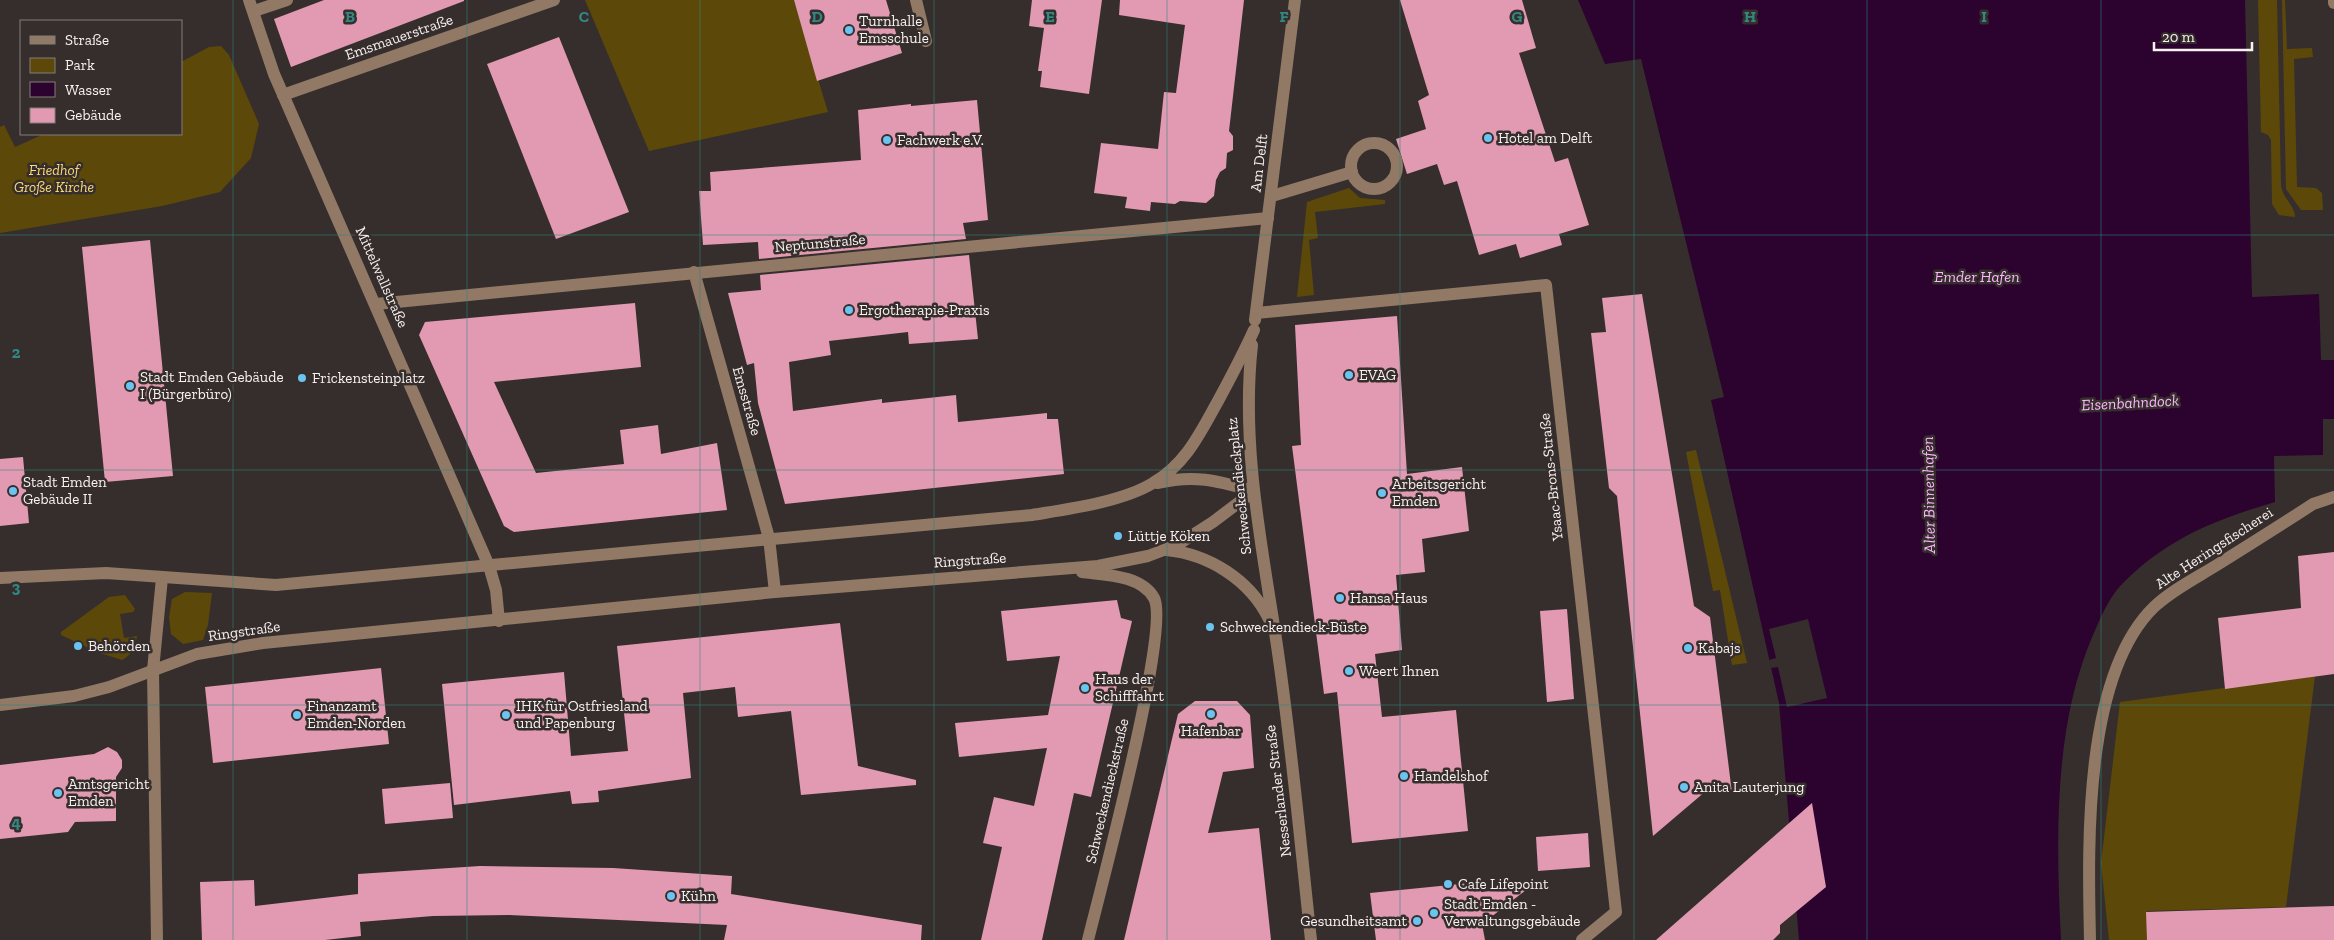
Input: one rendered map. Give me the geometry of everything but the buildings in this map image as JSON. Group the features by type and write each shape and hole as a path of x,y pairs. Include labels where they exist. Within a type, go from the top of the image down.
{"street":[{"path":"251,6 287,0"},
{"name":"Emsmauerstraße","path":"284,96 554,0"},
{"path":"916,0 926,41"},
{"name":"Am Delft","path":"1254,330 1295,0"},
{"name":"Mittelwallstraße","path":"251,6 284,96 489,566"},
{"path":"1272,196 1352,172"},
{"name":"Neptunstraße","path":"376,304 1268,218"},
{"name":"Emsstraße","path":"694,272 769,538"},
{"name":"Ysaac-Brons-Straße","path":"1256,313 1546,285 1616,912 1582,940"},
{"path":"1152,484 1174,468 1192,447 1242,357 1254,330"},
{"name":"Schweckendieckplatz","path":"1254,330 1247,406 1254,491 1276,638"},
{"path":"0,578 106,573 276,585 1032,515 1088,506 1152,484 1182,478 1204,478 1254,491"},
{"name":"Ringstraße","path":"0,705 74,696 110,687 211,650 262,643 499,621 775,592 1063,569 1131,561 1165,550 1196,534 1254,491"},
{"name":"Alte Heringsfischerei","path":"2090,940 2089,868 2094,766 2108,692 2121,654 2138,625 2155,606 2178,589 2313,504 2334,497"},
{"path":"769,538 775,592"},
{"name":"Ringstraße","path":"1165,550 1192,554 1235,578 1248,589 1262,606 1276,638"},
{"path":"489,566 496,590 499,621"},
{"name":"Schweckendieckstraße","path":"1063,569 1097,574 1142,585 1148,590 1157,605 1157,627 1129,772 1088,940"},
{"path":"157,940 153,670 162,578"},
{"name":"Nesserlander Straße","path":"1276,638 1311,940"}],"green space":[{"path":"585,0 794,0 828,112 649,151"},
{"path":"2258,0 2277,0 2281,185 2295,217 2279,215 2272,204 2271,140 2268,135 2261,132"},
{"path":"2282,0 2285,0 2287,49 2312,48 2313,57 2294,59 2297,187 2316,188 2322,193 2323,210 2301,210 2286,189"},
{"name":"Friedhof Große Kirche","path":"221,46 229,55 259,124 251,158 220,192 162,206 0,233 0,127 4,125 15,147 42,135 182,135 182,61 209,47"},
{"path":"1349,188 1360,198 1385,200 1385,204 1315,212 1318,238 1309,240 1314,295 1297,297 1307,202"},
{"path":"1696,450 1747,663 1732,665 1720,590 1713,591 1686,452"},
{"path":"185,592 212,593 208,625 203,640 183,644 171,634 169,617 172,599"},
{"path":"125,595 135,609 133,612 120,614 124,638 137,636 132,650 122,660 97,652 61,635 61,632 109,597"},
{"path":"2315,676 2286,907 2147,911 2147,940 2109,940 2101,863 2120,702"}],"water":[{"name":"Emder Hafen","path":"1578,0 2245,0 2252,297 2319,294 2321,360 2334,360 2334,419 2323,419 2323,455 2274,456 2275,502 2212,524 2175,542 2140,567 2123,583 2106,608 2093,635 2080,670 2070,708 2064,746 2058,824 2061,940 1799,940 1779,703 1711,400 1724,397 1641,59 1605,64"}],"pier":[{"path":"1808,619 1827,698 1787,707 1778,667 1771,668 1769,660 1776,658 1769,629"}],"place":[{"name":"Turnhalle Emsschule","path":"849,30"},
{"name":"Hotel am Delft","path":"1488,138"},
{"name":"Fachwerk e.V.","path":"887,140"},
{"name":"Ergotherapie-Praxis","path":"849,310"},
{"name":"EVAG","path":"1349,375"},
{"name":"Frickensteinplatz","path":"302,378"},
{"name":"Stadt Emden Gebäude I (Bürgerbüro)","path":"130,386"},
{"name":"Stadt Emden Gebäude II","path":"13,491"},
{"name":"Arbeitsgericht Emden","path":"1382,493"},
{"name":"Lüttje Köken","path":"1118,536"},
{"name":"Hansa Haus","path":"1340,598"},
{"name":"Schweckendieck-Büste","path":"1210,627"},
{"name":"Behörden","path":"78,646"},
{"name":"Kabajs","path":"1688,648"},
{"name":"Weert Ihnen","path":"1349,671"},
{"name":"Haus der Schifffahrt","path":"1085,688"},
{"name":"Hafenbar","path":"1211,714"},
{"name":"Finanzamt Emden-Norden","path":"297,715"},
{"name":"IHK für Ostfriesland und Papenburg","path":"506,715"},
{"name":"Handelshof","path":"1404,776"},
{"name":"Anita Lauterjung","path":"1684,787"},
{"name":"Amtsgericht Emden","path":"58,793"},
{"name":"Cafe Lifepoint","path":"1448,884"},
{"name":"Kühn","path":"671,896"},
{"name":"Stadt Emden - Verwaltungsgebäude","path":"1434,913"},
{"name":"Gesundheitsamt","path":"1417,921"}],"water label":[{"name":"Eisenbahndock","path":"2130,402"},
{"name":"Alter Binnenhafen","path":"1928,495"}]}
